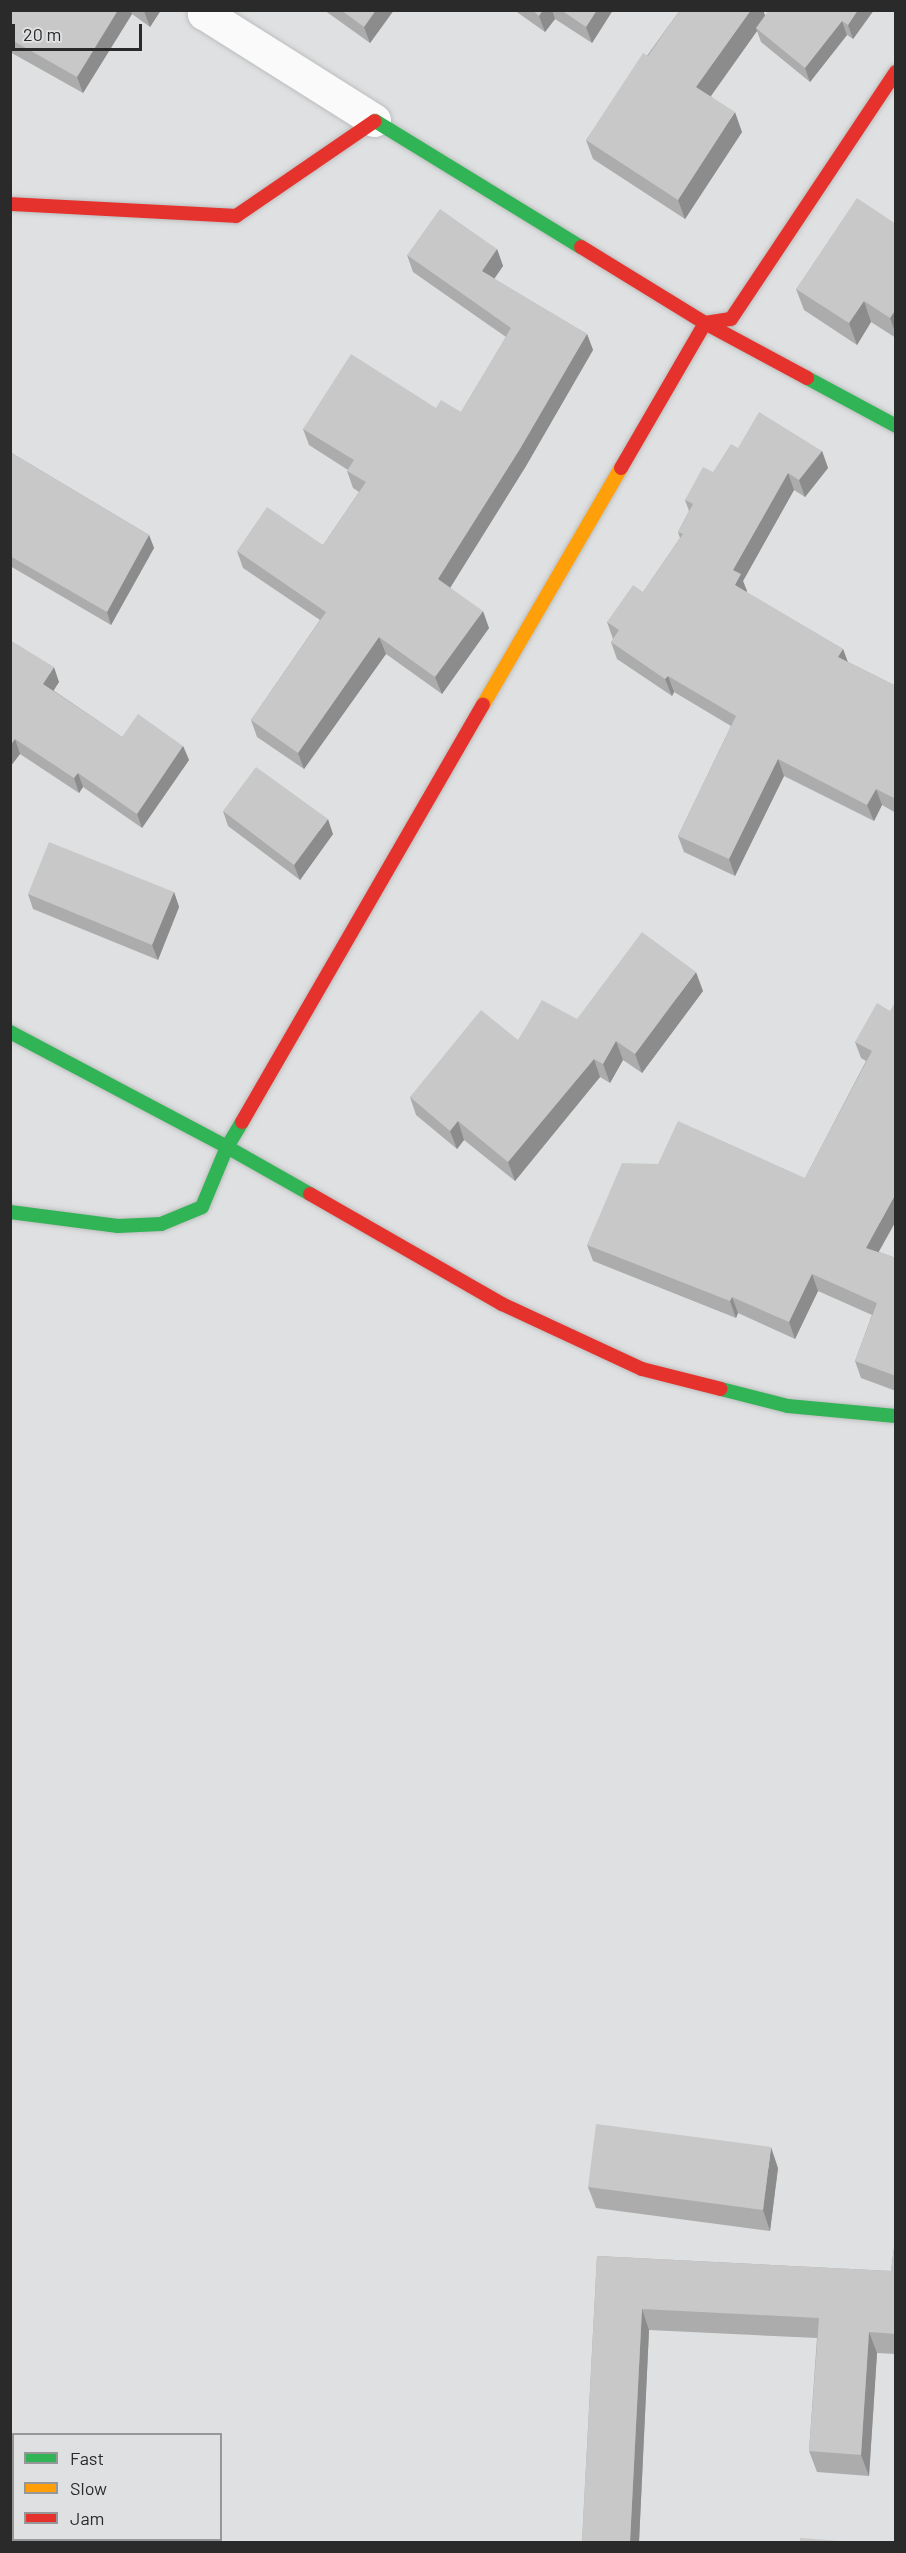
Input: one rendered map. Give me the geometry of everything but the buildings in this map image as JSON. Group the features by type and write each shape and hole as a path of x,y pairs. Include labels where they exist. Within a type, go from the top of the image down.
{"street":[{"path":"206,10 204,13 374,120 705,323 896,426"},
{"path":"705,323 731,319 896,72"},
{"path":"10,204 236,216 374,120"},
{"path":"10,1212 118,1226 161,1224 202,1207 227,1147 705,323"},
{"path":"10,1032 227,1147 502,1304 642,1369 788,1406 896,1416"}],"traffic: fast":[{"path":"375,121 581,247"},
{"path":"807,378 896,426"},
{"path":"10,1032 227,1147 310,1194"},
{"path":"10,1212 118,1226 161,1224 202,1207 227,1147 242,1122"},
{"path":"721,1389 788,1406 896,1416"}],"traffic: slow":[{"path":"483,705 621,468"}],"traffic: jam":[{"path":"621,468 705,323 731,319 896,72"},
{"path":"10,204 236,216 375,121"},
{"path":"581,247 705,323 807,378"},
{"path":"242,1122 483,705"},
{"path":"310,1194 502,1304 642,1369 721,1389"}]}
